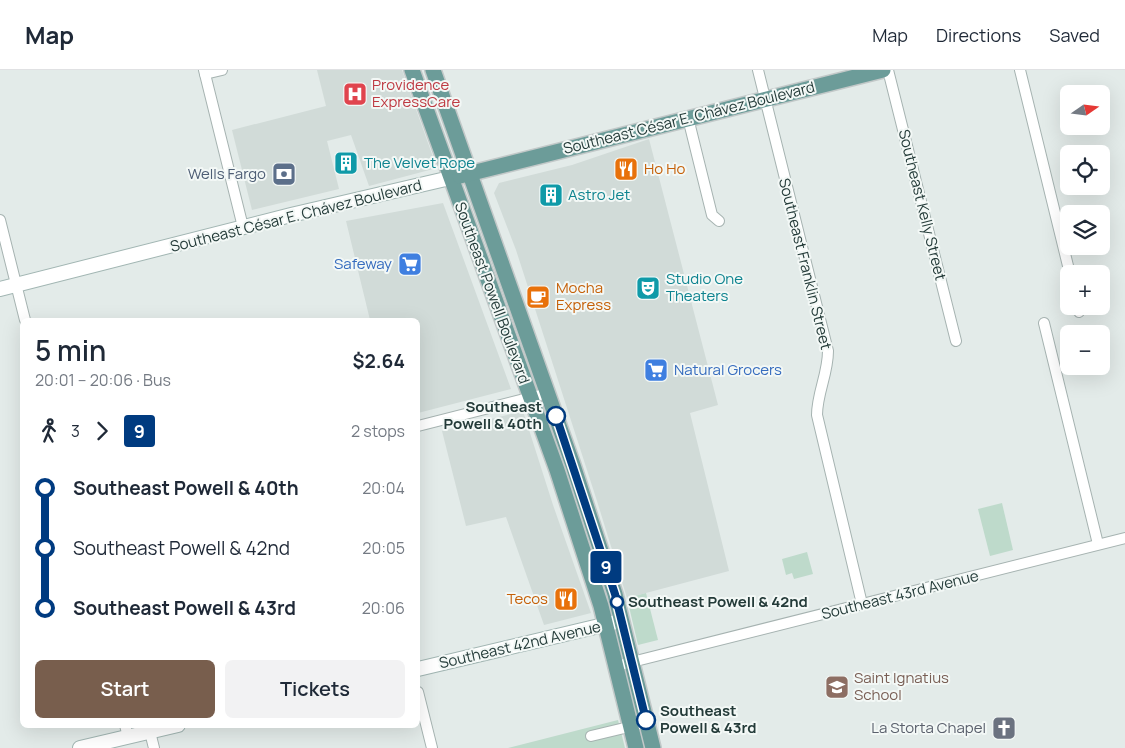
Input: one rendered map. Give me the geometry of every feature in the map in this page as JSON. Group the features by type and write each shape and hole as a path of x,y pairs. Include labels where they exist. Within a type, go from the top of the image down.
{"main road":[{"name":"Southeast Powell Boulevard","path":"412,70 558,470 606,625 636,748"},
{"name":"Southeast Powell Boulevard","path":"433,70 573,465 622,621 653,748"},
{"name":"Southeast César E. Chávez Boulevard","path":"0,289 243,227 450,178 882,70"},
{"name":"Southeast 42nd Avenue","path":"420,669 622,621"},
{"path":"80,748 126,731 150,732 166,728"}],"street":[{"path":"222,70 204,72 243,227"},
{"name":"Southeast Franklin Street","path":"758,70 828,351 817,415 862,604"},
{"name":"Southeast Kelly Street","path":"888,70 956,341"},
{"path":"1020,70 1068,265"},
{"path":"688,118 712,215 719,221"},
{"path":"0,220 24,318"},
{"path":"1044,323 1098,544"},
{"path":"420,426 548,393"},
{"name":"Southeast 43rd Avenue","path":"616,666 1125,538"},
{"path":"420,700 432,748"},
{"path":"591,736 647,723"},
{"path":"150,732 154,748"}],"shaded area":[{"path":"317,70 402,70 437,168 369,186 351,135 327,141 339,189 252,210 232,130 326,106"},
{"path":"649,139 718,405 690,413 729,571 627,598 516,250 494,193 499,183 572,165"},
{"path":"443,203 511,389 420,412 420,318 370,318 346,221"},
{"path":"523,411 553,505 591,613 544,625 506,517 466,526 442,431"}],"green space":[{"path":"1002,503 1013,550 990,556 978,509"},
{"path":"807,552 813,574 794,579 792,573 786,575 782,559"},
{"path":"646,593 658,640 638,645 627,598"},
{"path":"618,720 625,748 508,748"}],"bus line":[{"name":"9","path":"556,416 615,594 646,720"}],"place":[{"name":"Providence ExpressCare","path":"355,94"},
{"name":"The Velvet Rope","path":"346,163"},
{"name":"Ho Ho","path":"626,169"},
{"name":"Wells Fargo","path":"284,174"},
{"name":"Astro Jet","path":"551,195"},
{"name":"Safeway","path":"410,264"},
{"name":"Studio One Theaters","path":"648,288"},
{"name":"Mocha Express","path":"538,297"},
{"name":"Natural Grocers","path":"656,370"},
{"name":"Southeast Powell & 40th","path":"556,416"},
{"name":"Tecos","path":"566,599"},
{"name":"Southeast Powell & 42nd","path":"617,602"},
{"name":"Saint Ignatius School","path":"837,687"},
{"name":"Southeast Powell & 43rd","path":"646,720"},
{"name":"La Storta Chapel","path":"1004,728"}]}
